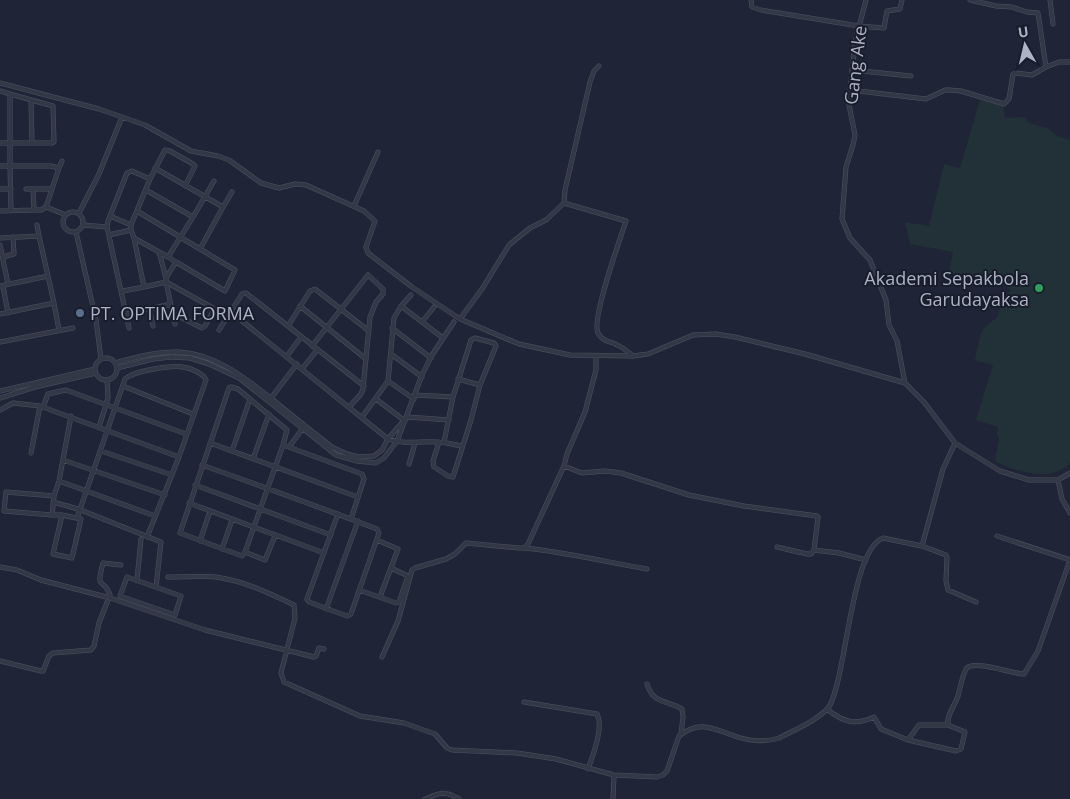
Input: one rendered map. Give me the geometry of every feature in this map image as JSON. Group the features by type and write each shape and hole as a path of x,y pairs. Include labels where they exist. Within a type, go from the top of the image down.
{"street":[{"path":"751,0 752,7 761,10 859,26 884,28 887,11 900,9 902,0"},
{"name":"Gang Ake","path":"866,0 859,26 852,70 849,105 855,135 846,167 842,220 850,238 870,260 886,300 889,325 897,341 905,383"},
{"path":"970,0 996,6 1012,7 1024,12 1037,12 1039,14 1046,67"},
{"path":"1012,0 1012,7"},
{"path":"1050,0 1053,24"},
{"path":"850,90 926,99 945,90 961,91 1004,104 1009,99 1013,74 1034,75 1046,67 1060,62 1070,62"},
{"path":"460,320 509,245 530,228 546,220 564,203 565,190 590,82 598,66"},
{"path":"852,70 911,76"},
{"path":"0,83 99,109 146,125 191,151 229,160 261,183 279,188 295,184 306,185 364,211 375,221 366,247 368,253 412,287 460,320 519,344 570,355 633,356 648,354 693,335 716,334 735,337 805,354 905,383 924,402 955,443 1000,471 1030,480 1058,480 1070,473"},
{"path":"0,92 53,106 54,143 0,143"},
{"path":"10,94 11,211"},
{"path":"31,100 32,143"},
{"path":"79,213 99,174 122,117"},
{"path":"144,287 131,225 150,179 165,150 170,150 193,164 194,166 185,186"},
{"path":"354,206 378,152"},
{"path":"0,212 41,210 46,207 62,161"},
{"path":"0,166 51,166 59,168"},
{"path":"155,168 223,207"},
{"path":"130,328 107,227 127,173 132,171 150,179"},
{"path":"168,257 214,181"},
{"path":"0,189 11,188"},
{"path":"26,189 51,189"},
{"path":"33,190 34,210"},
{"path":"146,190 193,217"},
{"path":"200,249 232,192"},
{"path":"564,203 626,220 602,301 597,328 605,341 619,345 633,356"},
{"path":"46,207 66,215"},
{"path":"134,238 225,291 235,270 137,211"},
{"path":"72,212 79,213 83,219 83,225 80,230 76,232 68,231 64,226 63,220 66,215 72,212"},
{"path":"110,216 131,225"},
{"path":"37,224 59,330"},
{"path":"83,225 107,227"},
{"path":"108,235 131,230"},
{"path":"76,232 96,320 101,359"},
{"path":"0,238 40,236"},
{"path":"3,257 14,254 13,237"},
{"path":"0,245 8,284"},
{"path":"159,252 175,324"},
{"path":"122,291 166,280 176,262"},
{"path":"8,313 1,286 48,276"},
{"path":"312,346 368,276 384,291 373,308 370,317 364,386 361,394 350,406"},
{"path":"166,280 214,310 202,328 174,314"},
{"path":"288,326 310,290 315,289 369,331"},
{"path":"219,330 242,294 246,293 364,386"},
{"path":"362,417 388,381 392,328 395,314 411,295"},
{"path":"0,314 54,303"},
{"path":"127,314 171,304"},
{"path":"300,306 366,359"},
{"path":"401,306 443,338"},
{"path":"422,322 434,307"},
{"path":"149,308 153,326"},
{"path":"231,312 388,438 415,443 441,442 462,446"},
{"path":"115,363 165,353 190,354 233,370 271,398 336,455 372,463 382,460 397,441 430,358 454,322"},
{"path":"0,342 73,328"},
{"path":"392,328 430,358"},
{"path":"287,356 300,337"},
{"path":"475,338 491,341 496,346 480,385 455,473 451,478 434,467 433,464 449,420 453,397 471,340 475,338"},
{"path":"302,369 317,350"},
{"path":"391,354 422,377"},
{"path":"524,548 528,544 564,466 585,412 596,370 596,356"},
{"path":"117,368 152,359 171,357 190,358 209,364 239,378 337,450 360,457 378,454 388,438 405,419"},
{"path":"108,358 115,363 117,368 116,374 107,380 100,378 96,371 97,363 101,359 108,358"},
{"path":"271,398 297,364"},
{"path":"77,518 78,509 101,451 125,378 132,374 164,368 184,367 206,378 179,457 147,537"},
{"path":"0,391 96,371"},
{"path":"0,397 96,371"},
{"path":"458,379 480,385"},
{"path":"99,427 108,398 107,380"},
{"path":"388,381 415,397 453,397"},
{"path":"123,386 193,414"},
{"path":"229,388 238,389 269,414 286,428 286,432 244,554 239,556 180,533 229,388"},
{"path":"31,453 42,406 48,394 66,390 186,434"},
{"path":"376,398 405,419 449,420"},
{"path":"232,451 250,399"},
{"path":"0,410 12,403 42,406 179,457"},
{"path":"253,459 269,414"},
{"path":"52,515 54,496 59,481 71,416"},
{"path":"289,447 304,427"},
{"path":"210,443 358,497"},
{"path":"409,464 415,443"},
{"path":"922,546 943,469 955,443"},
{"path":"283,445 362,474 364,479 351,519"},
{"path":"101,451 172,475"},
{"path":"62,460 164,495"},
{"path":"202,465 377,528 379,533 377,540 349,616 326,609 309,602 307,599 338,514"},
{"path":"564,466 582,473 605,471 621,473 689,496 818,516 814,550 811,554 777,547"},
{"path":"1058,480 1062,499 1070,513"},
{"path":"59,481 155,516"},
{"path":"195,485 331,535"},
{"path":"54,496 6,492 4,511 62,515 81,519 72,558 53,554 62,515"},
{"path":"53,502 78,509 161,542 156,587"},
{"path":"189,503 324,553"},
{"path":"200,541 210,511"},
{"path":"222,549 232,520"},
{"path":"326,609 358,521"},
{"path":"245,552 265,560 275,536"},
{"path":"948,725 949,716 955,705 968,667 980,666 1024,674 1040,645 1070,560 997,536"},
{"path":"681,734 708,726 744,738 772,740 802,726 827,709 830,706 839,678 856,588 875,542 883,538 922,546 946,554 948,590 976,602"},
{"path":"137,580 141,539"},
{"path":"377,540 398,548 380,598"},
{"path":"382,657 398,621 414,568 446,559 466,543 562,552 593,560 647,569"},
{"path":"814,550 839,553 866,560"},
{"path":"0,661 41,671 49,656 53,653 91,650 94,646 99,623 110,598 110,592 99,580 102,566 105,563 121,565"},
{"path":"0,566 17,570 40,580 110,598 205,630 314,657 319,648 324,649"},
{"path":"359,590 396,603 399,602 408,576 391,568"},
{"path":"127,577 137,580 181,596 175,615 120,596 127,577"},
{"path":"168,577 213,577 234,581 261,589 293,605 295,608 294,618 281,673 284,682 353,714 404,724 436,734 447,748 452,750 517,752 556,759 614,775 657,777 663,775 670,766 678,738 681,734 682,709 657,699 650,693 647,684"},
{"path":"524,702 598,714 600,721 598,737 590,769"},
{"path":"827,709 846,721 853,722 874,717 880,730 908,740 958,750 963,745 965,732 948,725 919,725 908,740"},
{"path":"613,799 614,775"},
{"path":"425,799 446,793 459,799"}],"shaded area":[{"name":"Akademi Sepakbola Garudayaksa","path":"980,100 1003,106 1005,118 1025,117 1029,123 1048,128 1057,136 1070,140 1070,463 1054,473 1033,474 1023,472 995,461 999,438 997,434 998,427 976,420 993,365 975,360 980,336 984,328 997,317 1004,299 1011,290 1005,286 949,274 953,252 910,244 905,222 929,226 944,164 960,168"}],"place":[{"name":"Akademi Sepakbola Garudayaksa","path":"1039,288"},
{"name":"PT. OPTIMA FORMA","path":"80,313"}]}
